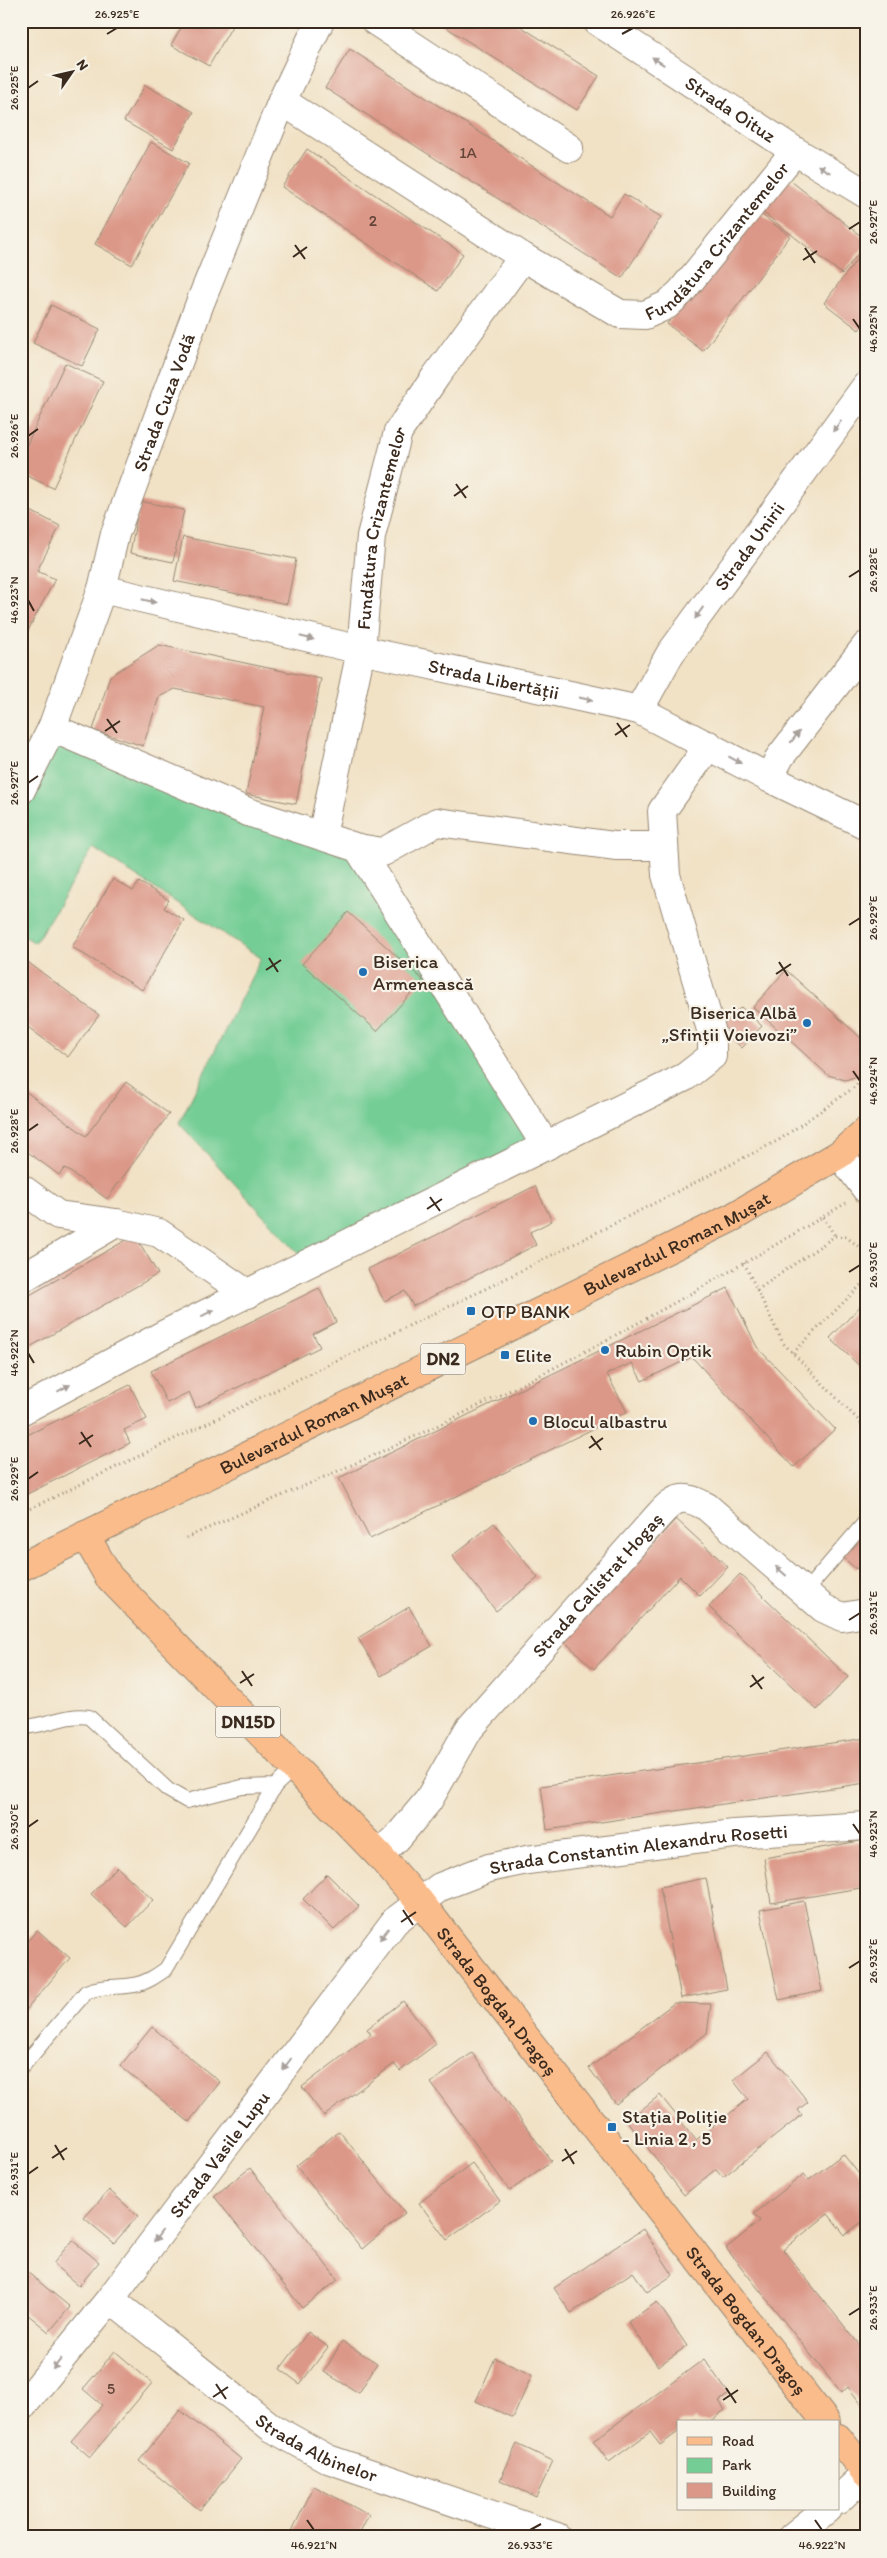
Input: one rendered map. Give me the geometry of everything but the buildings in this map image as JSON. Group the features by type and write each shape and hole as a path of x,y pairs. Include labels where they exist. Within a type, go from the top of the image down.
{"main road":[{"name":"Bulevardul Roman Mușat","path":"21,1567 732,1217 840,1154 866,1131"},
{"name":"Strada Bogdan Dragoș","path":"85,1534 109,1577 284,1777 379,1855 420,1902 824,2420"},
{"path":"840,2441 866,2474"}],"street":[{"name":"Strada Cuza Vodă","path":"21,790 52,728 102,589 115,534 200,303 282,101 320,21"},
{"path":"375,21 568,148"},
{"name":"Strada Oituz","path":"597,21 795,151 866,194"},
{"name":"Fundătura Crizantemelor","path":"282,101 523,257 620,314 645,314 667,305 680,292 795,151"},
{"name":"Fundătura Crizantemelor","path":"322,836 361,650 371,536 398,432 436,376 523,257"},
{"name":"Strada Unirii","path":"639,710 676,646 866,386"},
{"name":"Strada Libertății","path":"102,589 361,650 639,710 769,778 866,824"},
{"path":"769,778 780,757 866,646"},
{"path":"52,728 248,812 358,848 383,852 437,822 615,846 664,846"},
{"path":"21,1411 165,1334 685,1077 712,1056 712,1032 666,875 662,811 709,745"},
{"path":"358,848 546,1146"},
{"path":"840,1154 859,1194"},
{"path":"21,1188 58,1215 116,1223 158,1233 248,1294"},
{"path":"21,1279 116,1223"},
{"name":"Strada Calistrat Hogaș","path":"379,1855 397,1838 428,1801 468,1729 669,1504 680,1498 695,1500 707,1507 823,1608 842,1617 866,1613"},
{"name":"Strada Constantin Alexandru Rosetti","path":"420,1902 440,1887 489,1868 527,1860 734,1834 866,1826"},
{"name":"Strada Vasile Lupu","path":"21,2408 110,2299 395,1921 420,1902"},
{"name":"Strada Albinelor","path":"110,2299 272,2428 328,2459 557,2537"},
{"path":"840,2498 866,2474"},
{"path":"792,2537 825,2510"}],"lane":[{"path":"805,1592 866,1521"},
{"path":"21,1727 58,1720 75,1714 89,1717 168,1790 187,1801 284,1777"},
{"path":"21,2068 86,1992 98,1987 135,1985 150,1980 166,1969 284,1777"}],"path":[{"path":"21,1513 483,1290 779,1140 852,1090 866,1076"},
{"path":"186,1538 472,1410 744,1264 859,1194"},
{"path":"823,1217 834,1236"},
{"path":"757,1290 834,1236 846,1237 866,1252"},
{"path":"744,1264 783,1343 866,1428"},
{"path":"793,1353 866,1280"}],"green space":[{"path":"52,728 358,848 546,1146 308,1264 179,1123 261,958 93,848 35,943 21,934 21,786"}],"place":[{"name":"Biserica Armenească","path":"363,972"},
{"name":"Biserica Albă „Sfinții Voievozi”","path":"807,1023"},
{"name":"OTP BANK","path":"471,1311"},
{"name":"Rubin Optik","path":"605,1350"},
{"name":"Elite","path":"505,1355"},
{"name":"Blocul albastru","path":"533,1421"},
{"name":"Stația Poliție - Linia 2 , 5","path":"612,2127"}]}
